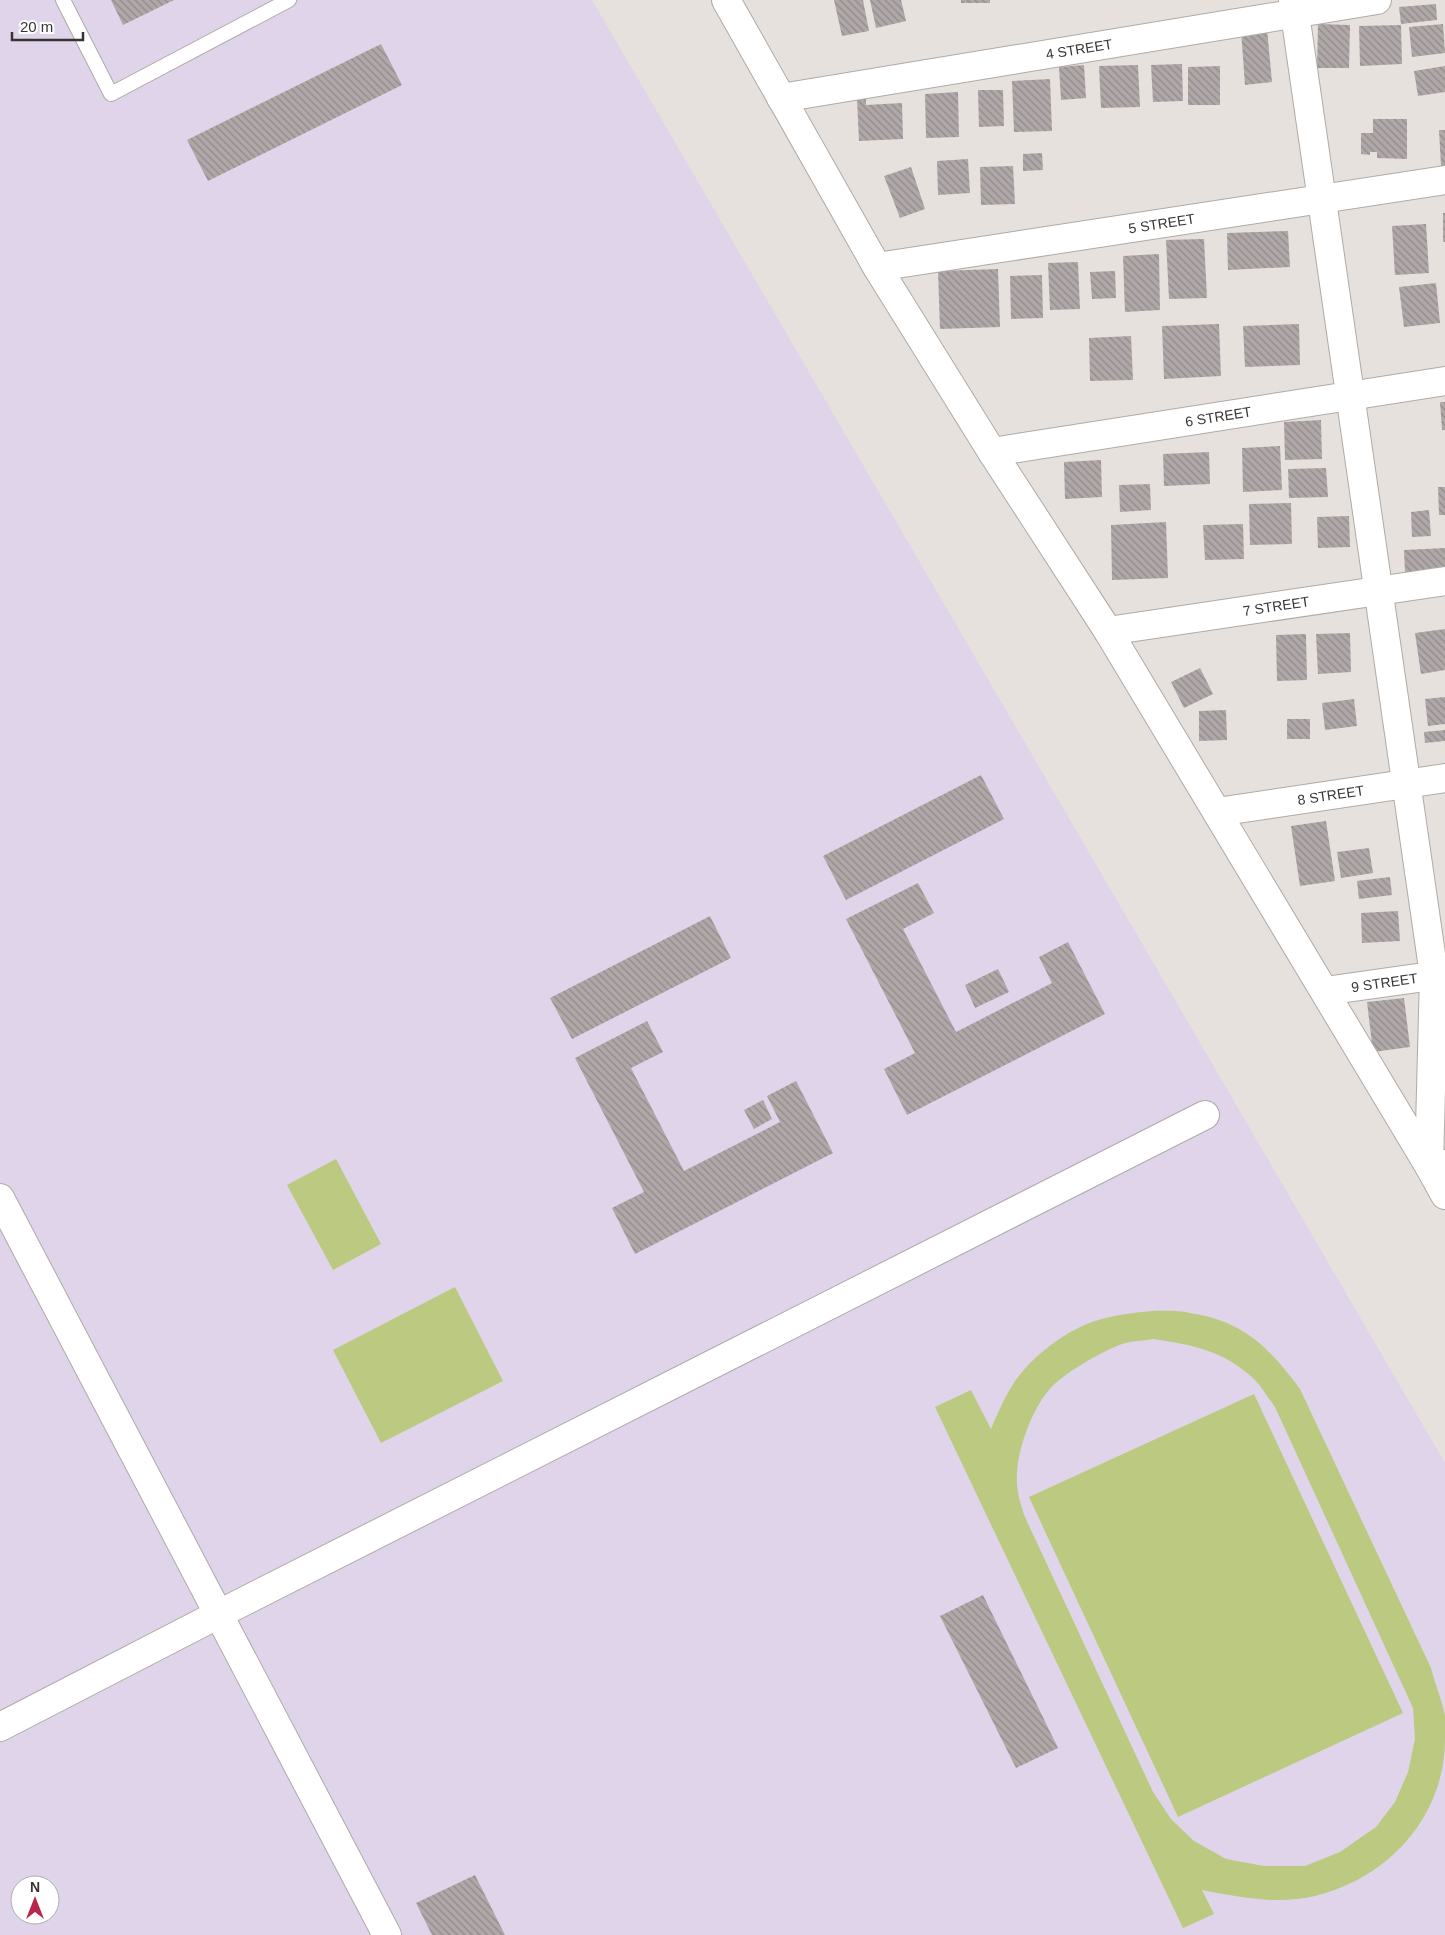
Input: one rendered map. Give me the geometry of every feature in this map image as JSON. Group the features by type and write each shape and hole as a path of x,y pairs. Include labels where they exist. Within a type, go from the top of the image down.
{"street":[{"path":"726,0 877,267 992,452 1108,631 1325,991 1437,1165"},
{"name":"4 STREET","path":"781,98 1294,6 1377,0"},
{"path":"1294,6 1406,784 1440,974 1437,1165 1445,1195"},
{"name":"5 STREET","path":"877,267 1445,180"},
{"name":"6 STREET","path":"992,452 1445,381"},
{"name":"7 STREET","path":"1108,631 1445,581"},
{"name":"8 STREET","path":"1217,812 1445,778"},
{"name":"9 STREET","path":"1325,991 1440,974"},
{"path":"0,1726 1205,1115"},
{"path":"0,1198 387,1935"}],"lane":[{"path":"63,0 111,94 289,0"}],"shaded area":[{"path":"0,0 592,0 1445,1463 1445,1935 0,1935"}],"green space":[{"path":"336,1159 381,1244 333,1270 287,1185"},
{"path":"455,1287 503,1381 381,1443 333,1350"},
{"path":"1152,1311 1185,1312 1209,1317 1240,1329 1266,1349 1300,1389 1431,1668 1445,1716 1442,1767 1435,1793 1423,1818 1408,1840 1389,1859 1367,1875 1342,1887 1301,1899 1258,1899 1202,1890 1214,1914 1183,1928 935,1407 971,1390 991,1429 1015,1381 1031,1362 1051,1345 1084,1325 1095,1321","holes":["1153,1339 1207,1350 1231,1361 1254,1379 1275,1407 1413,1708 1415,1739 1408,1772 1395,1802 1376,1827 1340,1852 1305,1866 1264,1866 1226,1859 1194,1841 1171,1819 1153,1792 1024,1515 1020,1501 1017,1480 1020,1453 1034,1412 1048,1391 1061,1378 1081,1365 1119,1345"]},
{"path":"1254,1394 1403,1713 1178,1817 1029,1497"}],"building":[{"path":"111,0 174,0 123,25"},
{"path":"834,0 863,0 869,31 842,36"},
{"path":"870,0 901,0 906,21 876,28"},
{"path":"961,0 990,0 990,3 961,3"},
{"path":"1436,4 1437,20 1401,24 1399,7"},
{"path":"1318,24 1350,25 1349,68 1317,68"},
{"path":"1443,24 1445,53 1412,57 1409,27"},
{"path":"1401,25 1402,64 1360,66 1359,26"},
{"path":"1267,29 1272,82 1245,85 1241,31"},
{"path":"381,44 402,85 208,181 187,140"},
{"path":"1182,64 1183,101 1153,102 1151,65"},
{"path":"1084,65 1086,98 1061,100 1059,67"},
{"path":"1138,65 1140,107 1101,108 1099,66"},
{"path":"1220,66 1220,105 1188,105 1188,67"},
{"path":"1445,66 1445,92 1418,96 1414,71"},
{"path":"1050,79 1052,131 1014,132 1012,81"},
{"path":"978,90 1003,90 1004,126 979,127"},
{"path":"958,92 959,137 926,138 925,94"},
{"path":"857,99 866,99 866,105 902,103 903,139 859,141"},
{"path":"1373,119 1407,119 1407,159 1377,158 1377,152 1370,152 1370,155 1361,154 1361,133 1373,133"},
{"path":"1439,130 1445,130 1445,166 1441,166"},
{"path":"1042,153 1043,170 1023,171 1023,154"},
{"path":"968,159 970,193 938,195 937,161"},
{"path":"1013,166 1015,204 981,205 980,167"},
{"path":"911,167 925,209 900,218 884,176"},
{"path":"1443,213 1445,213 1445,242 1443,242"},
{"path":"1426,224 1429,273 1395,275 1392,226"},
{"path":"1288,231 1290,267 1228,270 1227,233"},
{"path":"1204,239 1207,298 1169,299 1166,240"},
{"path":"1159,254 1160,310 1125,312 1123,256"},
{"path":"1078,262 1080,309 1050,310 1048,263"},
{"path":"998,269 1000,327 940,329 938,271"},
{"path":"1115,271 1116,298 1092,299 1090,272"},
{"path":"1042,275 1043,318 1011,319 1010,276"},
{"path":"1436,283 1440,323 1404,327 1399,287"},
{"path":"1219,324 1221,376 1164,379 1162,326"},
{"path":"1299,324 1300,365 1245,367 1243,326"},
{"path":"1131,336 1133,380 1090,381 1089,338"},
{"path":"1440,402 1445,402 1445,430 1442,430"},
{"path":"1321,420 1322,459 1285,460 1284,422"},
{"path":"1280,446 1282,490 1243,492 1242,448"},
{"path":"1209,452 1210,484 1164,486 1163,454"},
{"path":"1101,460 1102,497 1065,499 1064,462"},
{"path":"1326,468 1328,497 1289,498 1288,469"},
{"path":"1150,484 1151,510 1120,512 1119,485"},
{"path":"1438,487 1445,487 1445,515 1439,515"},
{"path":"1291,503 1292,544 1250,545 1249,504"},
{"path":"1429,510 1431,536 1412,537 1411,512"},
{"path":"1349,516 1350,547 1318,548 1317,517"},
{"path":"1166,522 1168,578 1112,580 1111,525"},
{"path":"1243,524 1244,559 1205,560 1203,525"},
{"path":"1445,548 1445,571 1405,573 1404,550"},
{"path":"1445,629 1445,670 1421,674 1415,633"},
{"path":"1350,633 1351,672 1318,674 1316,634"},
{"path":"1306,634 1307,680 1277,681 1276,635"},
{"path":"1200,668 1213,694 1184,708 1171,682"},
{"path":"1445,697 1445,724 1428,726 1425,699"},
{"path":"1354,699 1357,726 1325,730 1322,703"},
{"path":"1226,710 1227,740 1199,741 1199,711"},
{"path":"1287,719 1310,719 1310,739 1287,739"},
{"path":"1445,730 1445,741 1425,743 1424,732"},
{"path":"981,775 1004,819 846,900 823,856"},
{"path":"1326,821 1335,881 1300,886 1291,826"},
{"path":"1369,848 1373,873 1341,878 1337,852"},
{"path":"1390,877 1392,895 1359,899 1357,881"},
{"path":"918,883 934,913 903,929 956,1032 1052,983 1039,957 1068,942 1105,1014 907,1115 884,1069 915,1053 846,919"},
{"path":"1398,911 1400,941 1362,943 1361,913"},
{"path":"710,916 731,958 572,1039 550,998"},
{"path":"998,969 1009,992 975,1008 965,985"},
{"path":"1404,998 1410,1047 1373,1052 1367,1002"},
{"path":"647,1021 663,1052 631,1068 684,1171 780,1122 767,1096 796,1081 833,1153 635,1254 612,1208 644,1192 575,1058"},
{"path":"763,1100 772,1119 754,1129 744,1110"},
{"path":"983,1595 1058,1748 1016,1768 940,1616"},
{"path":"475,1875 505,1935 432,1935 416,1903"}]}
